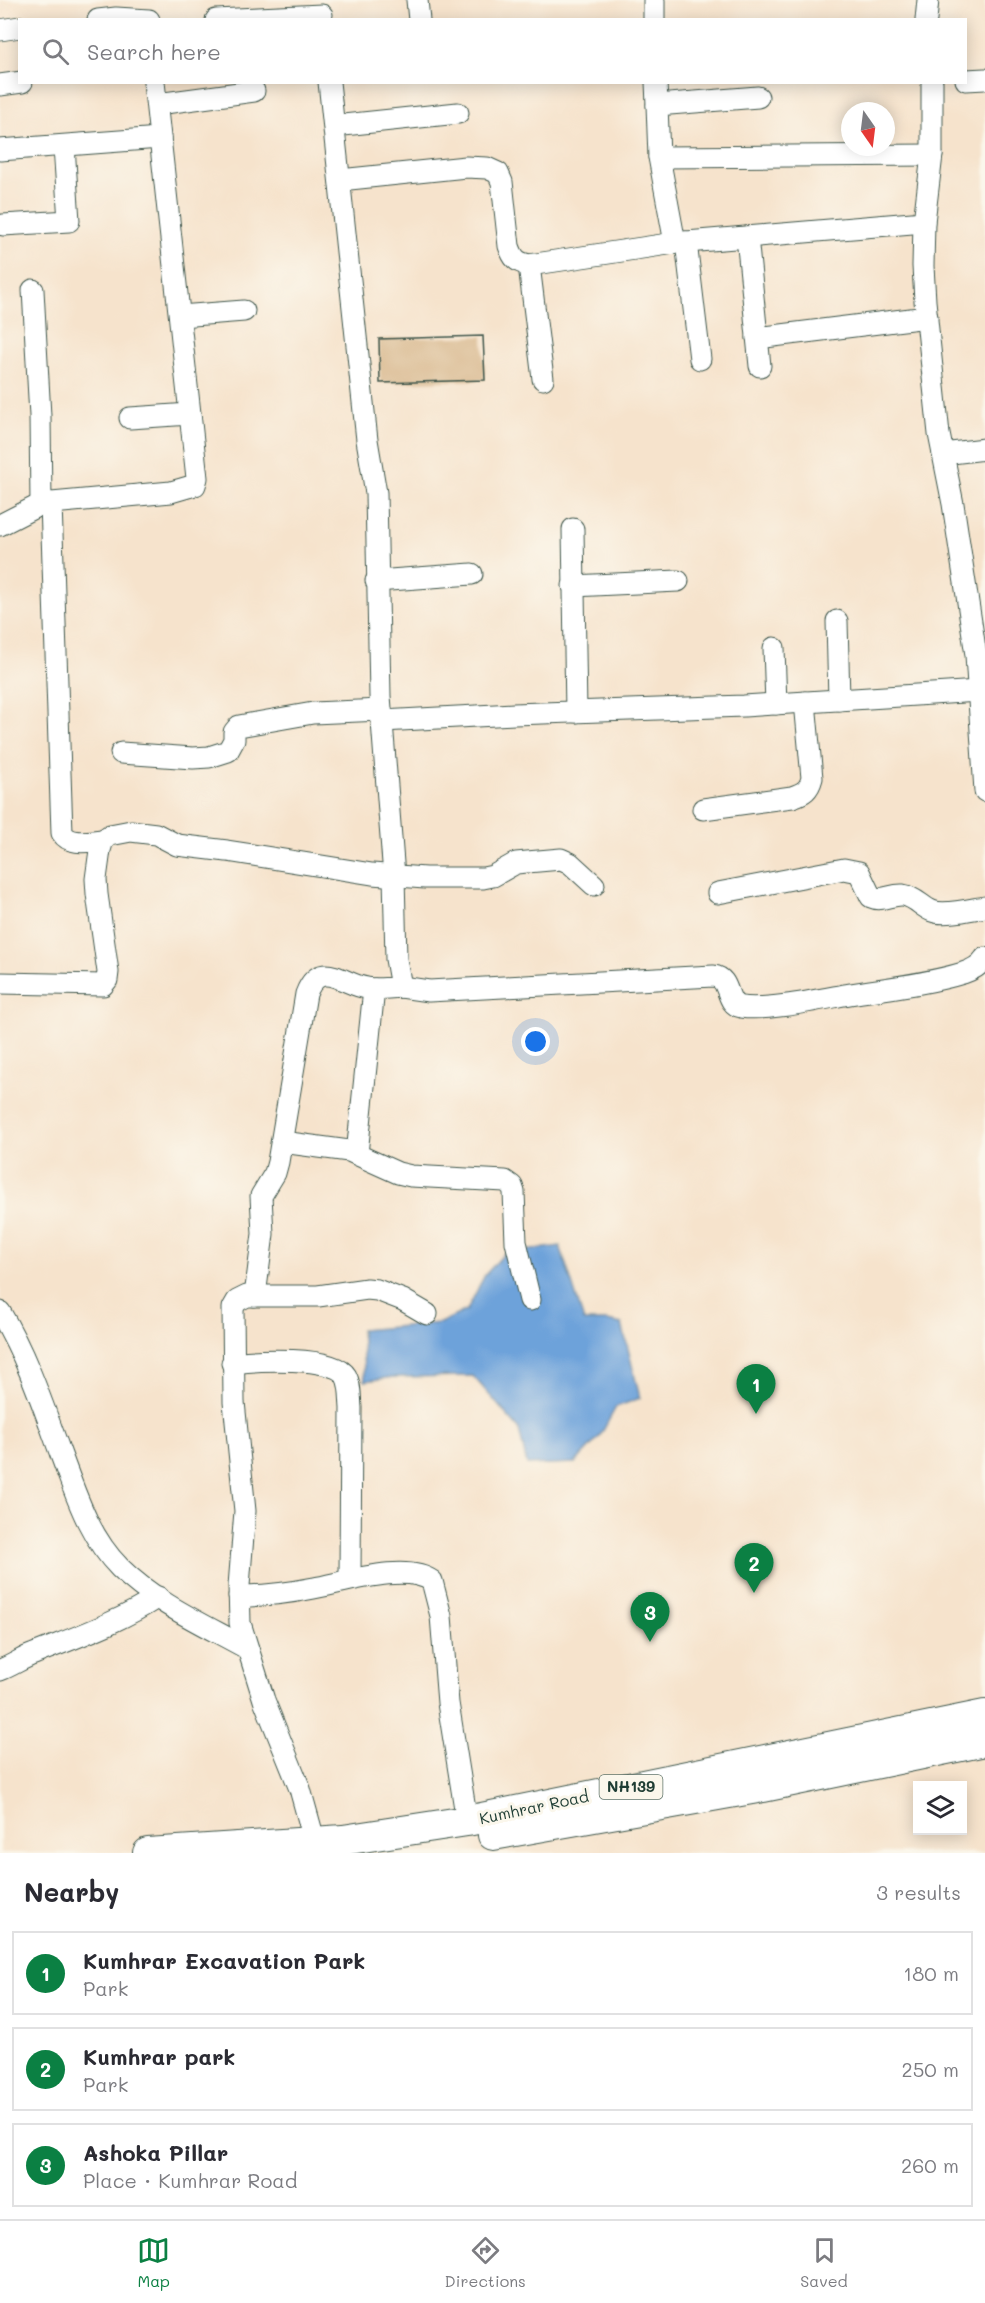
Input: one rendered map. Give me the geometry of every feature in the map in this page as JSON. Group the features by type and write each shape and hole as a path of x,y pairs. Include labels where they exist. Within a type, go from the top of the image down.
{"highway":[{"name":"Kumhrar Road","path":"148,1853 275,1843 315,1843 387,1835 981,1729"},
{"name":"Kumhrar Road","path":"377,1853 764,1787 981,1729"}],"street":[{"path":"146,18 153,0"},
{"path":"417,0 419,18"},
{"path":"654,0 654,18"},
{"path":"926,18 928,0"},
{"path":"242,18 321,12"},
{"path":"0,30 18,27"},
{"path":"967,80 985,79"},
{"path":"0,85 18,83"},
{"path":"329,84 368,440 376,493 376,581 381,716 394,876 396,959 401,987"},
{"path":"656,84 659,157 680,243 699,359"},
{"path":"932,84 932,154 924,222 923,266 943,454 980,655 979,692 985,791"},
{"path":"0,525 46,503 171,492 195,485 198,478 156,93 254,91"},
{"path":"657,105 758,97"},
{"path":"334,126 458,113"},
{"path":"0,150 160,138"},
{"path":"3,225 69,221 64,146"},
{"path":"659,157 932,154"},
{"path":"340,180 446,168 487,168 498,173 502,182 512,256 518,263 529,265 680,243 924,222"},
{"path":"747,237 760,366"},
{"path":"529,265 543,379"},
{"path":"33,290 62,833 65,838 73,841 103,840 110,835 144,831 156,834 177,845 394,876 436,879 483,878 493,876 516,863 561,859 570,863 594,885"},
{"path":"180,316 244,311"},
{"path":"757,338 927,317"},
{"path":"130,418 190,414"},
{"path":"943,454 985,449"},
{"path":"573,529 576,712"},
{"path":"376,581 472,574"},
{"path":"573,586 678,581"},
{"path":"837,621 839,700"},
{"path":"774,648 776,704"},
{"path":"121,753 209,757 228,752 234,740 234,732 239,726 313,713 381,716 576,712 776,704 979,692"},
{"path":"703,809 792,796 804,793 810,787 812,778 805,702"},
{"path":"0,983 70,986 103,985 107,980 108,972 96,879 103,840"},
{"path":"718,893 844,869 860,872 871,897 878,900 895,895 906,895 940,913 985,907"},
{"path":"255,1296 263,1234 261,1196 275,1173 282,1142 306,994 310,982 320,976 331,974 356,985 374,989 401,987 429,990 713,976 725,981 732,1001 739,1006 751,1007 812,1000 930,980 963,973 975,968 985,958"},
{"path":"357,1154 374,989"},
{"path":"282,1142 338,1148 398,1173 411,1176 505,1181 512,1186 514,1192 516,1242 530,1300"},
{"path":"315,1843 300,1789 264,1700 240,1623 239,1596 244,1511 235,1421 232,1363 233,1308 237,1301 247,1296 318,1296 367,1289 377,1290 403,1300 427,1314"},
{"path":"0,1312 22,1352 89,1525 99,1543 119,1568 158,1598 248,1649"},
{"path":"232,1363 257,1360 313,1363 339,1368 346,1375 351,1408 350,1579"},
{"path":"239,1596 279,1594 350,1579 417,1574 432,1581 441,1616 448,1703 467,1821"},
{"path":"0,1670 85,1634 158,1598"}],"water":[{"path":"560,1246 584,1321 607,1321 622,1324 640,1398 616,1407 600,1436 575,1463 527,1465 519,1429 473,1376 394,1377 365,1381 361,1330 440,1323 467,1310 485,1275 504,1254"}],"building":[{"path":"483,336 485,380 380,383 379,339"}],"place":[{"name":"Kumhrar Excavation Park","path":"756,1414"},
{"name":"Kumhrar park","path":"754,1593"},
{"name":"Ashoka Pillar","path":"650,1642"}]}
